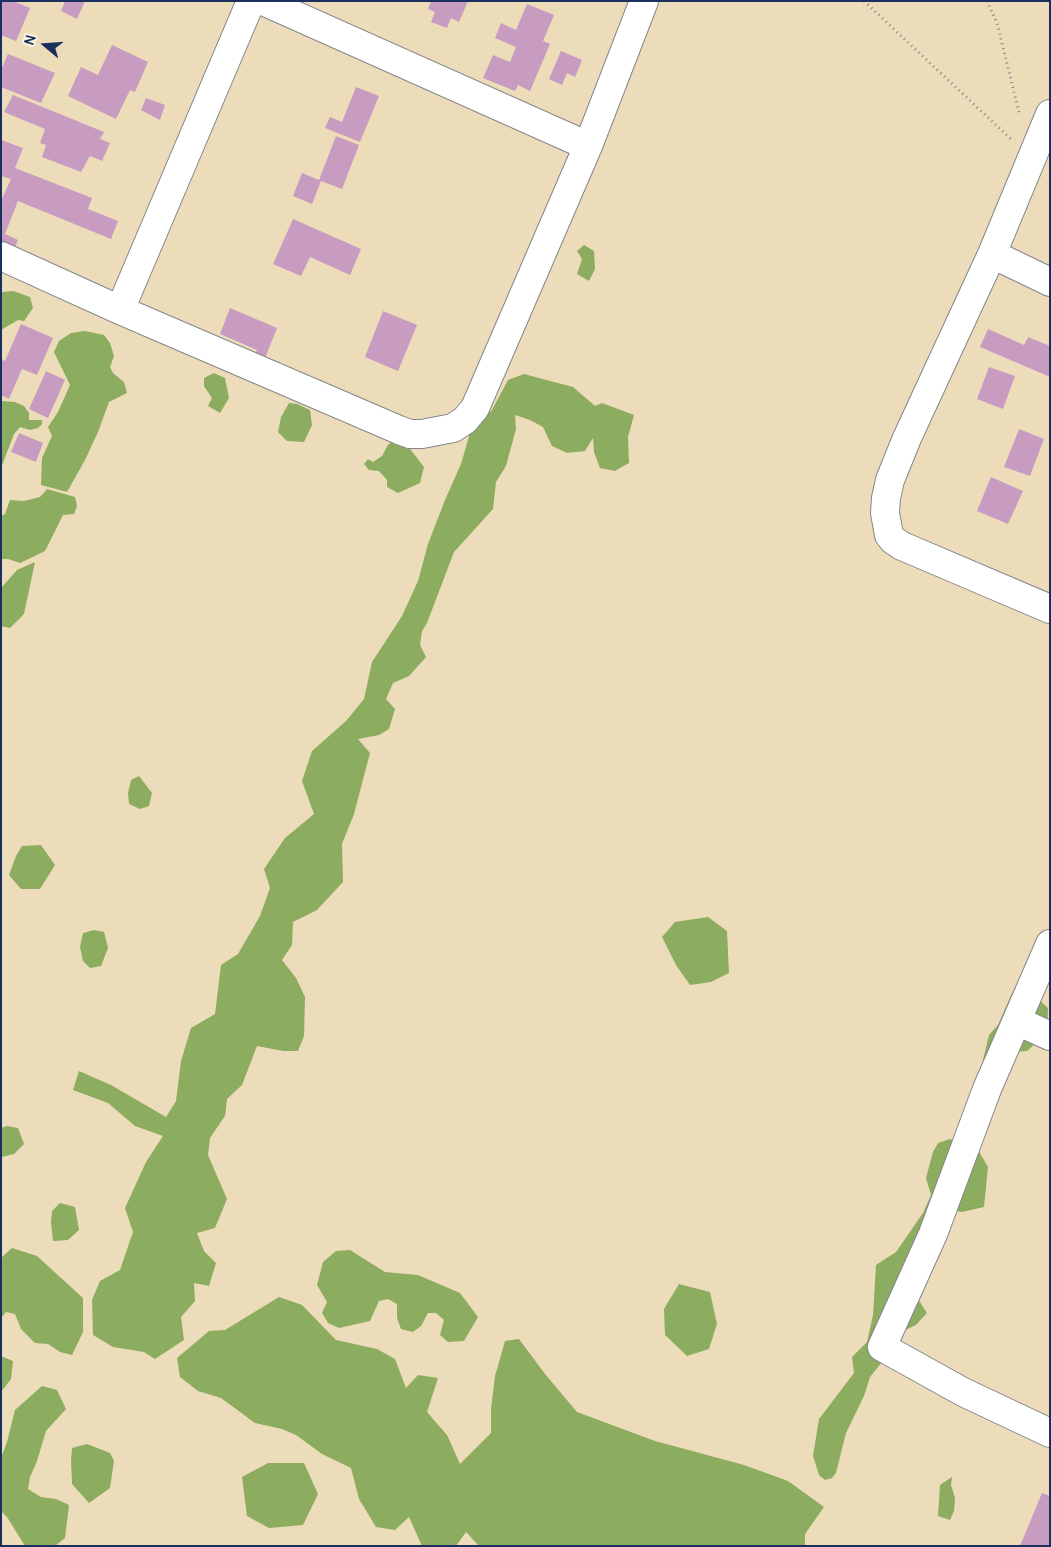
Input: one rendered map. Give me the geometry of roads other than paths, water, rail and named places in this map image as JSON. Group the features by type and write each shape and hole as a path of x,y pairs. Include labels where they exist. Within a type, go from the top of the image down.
{"street":[{"path":"120,310 251,1"},
{"path":"264,1 588,146"},
{"path":"1,256 120,310 399,430 410,434 422,434 453,428 465,420 475,408 588,146 644,1"},
{"path":"1050,114 992,254 907,438 890,480 886,505 889,535 902,546 1050,610"},
{"path":"992,254 1050,282"},
{"path":"1050,944 987,1089 933,1234 882,1344 882,1347 963,1392 1050,1433"},
{"path":"1017,1021 1050,1036"}]}
